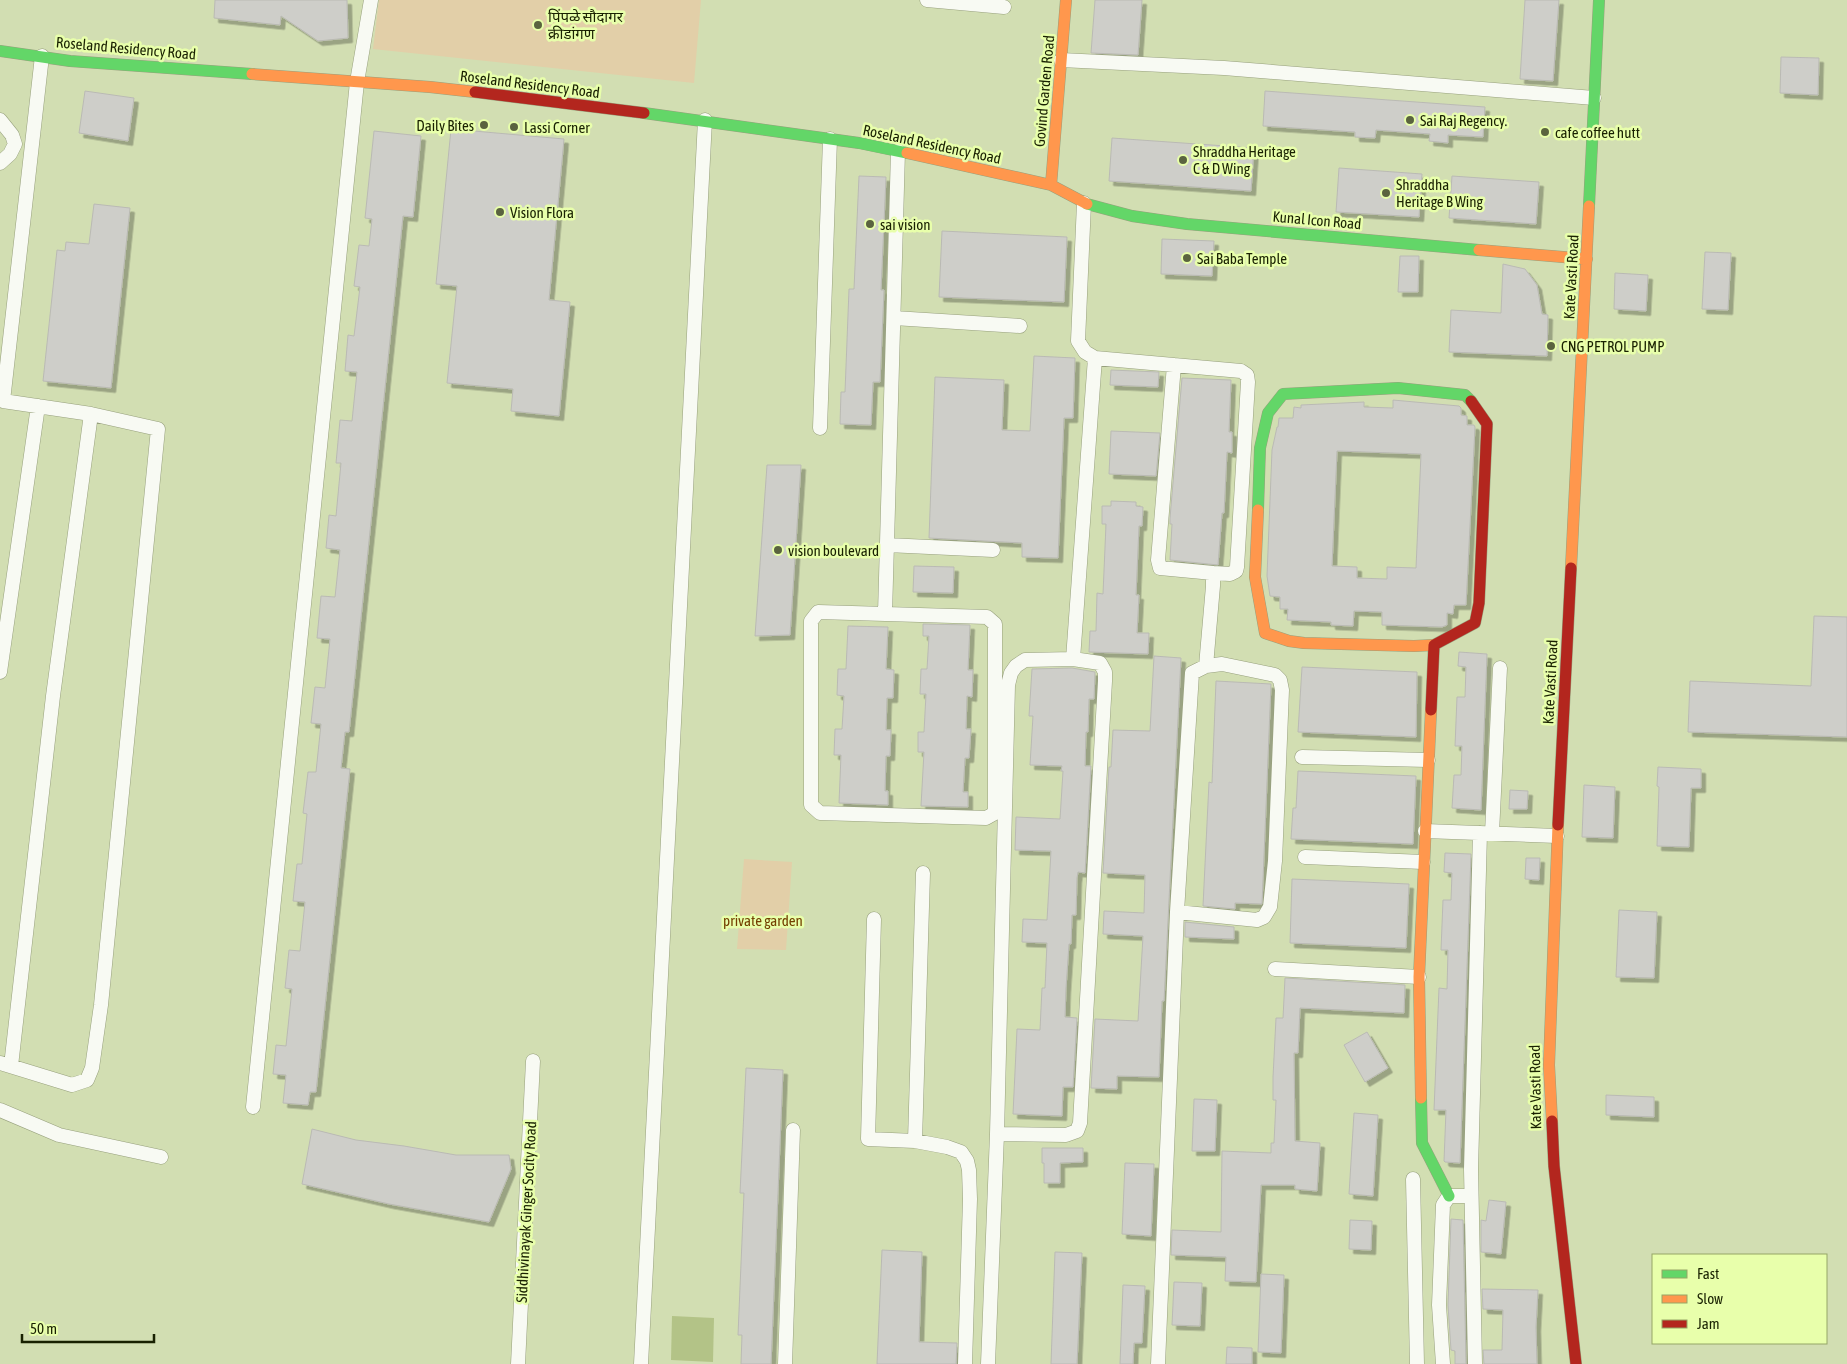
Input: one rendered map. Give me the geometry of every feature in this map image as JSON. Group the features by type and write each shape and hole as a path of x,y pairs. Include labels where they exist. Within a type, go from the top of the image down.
{"street":[{"path":"254,1107 357,82 371,0"},
{"path":"927,0 1004,7"},
{"name":"Govind Garden Road","path":"1051,185 1066,0"},
{"name":"Kate Vasti Road","path":"1576,1364 1550,1121 1549,1065 1557,836 1599,0"},
{"name":"Roseland Residency Road","path":"0,51 70,61 430,87 705,120 898,151 1051,185"},
{"path":"42,56 1,400 91,414 158,429 96,1049 87,1080 72,1085 6,1064 91,414"},
{"path":"1061,60 1224,68 1594,98"},
{"path":"0,120 12,135 15,144 10,154 0,163"},
{"path":"641,1364 705,120"},
{"path":"820,428 830,139"},
{"path":"885,614 898,151"},
{"name":"Kunal Icon Road","path":"1051,185 1084,203 1132,216 1187,224 1587,258"},
{"path":"1084,203 1078,341 1084,352 1095,358 1174,365 1241,371 1247,374 1238,567 1236,571 1230,574 1160,568 1158,560 1174,365"},
{"path":"894,318 1020,326"},
{"path":"1073,659 1095,358"},
{"path":"1398,388 1453,393 1465,395 1472,402 1486,424 1482,554 1479,603 1475,623 1434,645 1304,643 1289,641 1265,633 1255,577 1260,448 1268,413 1284,394 1398,388"},
{"path":"0,672 38,406"},
{"path":"887,546 994,550"},
{"path":"1206,666 1213,573"},
{"path":"818,612 885,614 987,617 995,624 995,813 986,818 820,813 811,805 811,621 818,612"},
{"path":"1434,645 1419,977 1422,1143 1449,1196"},
{"path":"988,1364 997,1134 1008,684 1011,673 1016,666 1025,660 1073,659 1100,663 1105,672 1105,681 1080,1123 1077,1131 1066,1135 997,1134"},
{"path":"1158,1364 1177,912 1192,673 1206,666 1222,664 1275,675 1280,680 1282,690 1275,861 1270,907 1264,917 1257,920 1177,912"},
{"path":"1475,1364 1471,1169 1486,833 1500,668"},
{"path":"1302,757 1428,760"},
{"path":"1425,831 1557,836"},
{"path":"1306,857 1423,862"},
{"path":"915,1141 923,873"},
{"path":"874,919 868,1139 915,1141 947,1147 961,1152 967,1161 970,1199 965,1364"},
{"path":"1275,969 1419,977"},
{"name":"Siddhivinayak Ginger Socity Road","path":"518,1364 533,1061"},
{"path":"0,1110 59,1135 161,1157"},
{"path":"785,1364 793,1130"},
{"path":"1413,1179 1417,1364"},
{"path":"1449,1196 1471,1196"},
{"path":"1443,1364 1440,1304 1443,1205 1449,1196"}],"green space":[{"name":"पिंपळे सौदागर क्रीडांगण","path":"379,0 701,0 694,83 373,49"},
{"name":"private garden","path":"744,859 792,862 786,950 737,949"}],"shaded area":[{"path":"672,1316 714,1318 713,1362 671,1360"}],"building":[{"path":"215,0 347,0 348,38 318,41 281,16 280,25 214,18"},
{"path":"1095,0 1142,0 1138,55 1091,53"},
{"path":"1525,0 1559,0 1553,81 1520,79"},
{"path":"1781,57 1819,58 1818,95 1780,93"},
{"path":"85,91 134,98 128,141 79,133"},
{"path":"1265,91 1485,107 1483,137 1448,135 1448,143 1429,141 1430,134 1376,130 1375,138 1355,137 1355,132 1263,126"},
{"path":"451,129 564,139 549,300 570,302 559,416 511,411 513,389 447,383 457,286 436,284"},
{"path":"374,131 421,136 413,217 403,216 349,732 345,732 341,768 350,769 316,1092 310,1092 308,1105 283,1103 286,1075 273,1074 276,1045 286,1046 292,989 285,988 289,950 300,951 305,902 293,901 297,864 302,864 307,814 303,813 308,772 316,772 321,724 311,723 315,687 325,688 330,639 317,638 321,596 335,597 340,550 326,548 329,515 336,516 341,463 336,463 340,420 352,421 357,372 345,371 348,335 354,336 360,287 354,286 359,245 369,246 372,219 365,218"},
{"name":"Shraddha Heritage C & D Wing","path":"1112,138 1254,148 1251,191 1109,181"},
{"name":"Shraddha Heritage B Wing","path":"1339,168 1422,174 1419,217 1336,212"},
{"path":"859,176 886,177 881,290 884,290 880,382 873,382 871,425 840,424 841,392 845,392 849,289 854,289"},
{"path":"1452,176 1539,182 1536,224 1449,218"},
{"path":"94,204 130,208 111,388 43,381 57,250 65,251 66,242 89,244"},
{"path":"942,231 1067,237 1064,302 939,297"},
{"name":"Sai Baba Temple","path":"1162,239 1214,241 1212,276 1161,274"},
{"path":"1705,252 1731,253 1728,310 1702,309"},
{"path":"1400,256 1419,256 1418,292 1398,292"},
{"path":"1503,264 1525,269 1537,285 1542,314 1548,315 1547,356 1449,352 1451,310 1501,313"},
{"path":"1615,273 1648,275 1646,311 1614,309"},
{"path":"1034,356 1075,358 1073,418 1064,418 1058,558 1022,557 1022,543 929,538 935,377 1004,380 1002,430 1030,431"},
{"path":"1111,370 1159,372 1158,387 1110,385"},
{"path":"1182,378 1231,380 1229,432 1232,432 1232,453 1227,452 1224,513 1222,513 1218,565 1170,560 1172,524 1170,524 1170,518"},
{"path":"1393,400 1459,406 1461,408 1461,415 1467,416 1467,425 1474,425 1475,427 1466,605 1454,605 1453,614 1447,613 1447,625 1442,627 1382,625 1382,612 1354,611 1353,626 1331,625 1331,622 1287,620 1288,609 1280,609 1280,597 1270,596 1267,576 1272,450 1279,418 1293,418 1294,407 1301,408 1301,405 1364,402 1364,407 1393,408","holes":["1337,451 1421,454 1416,568 1387,567 1387,579 1357,578 1357,567 1332,566"]},
{"path":"1111,431 1160,433 1156,476 1109,474"},
{"name":"vision boulevard","path":"767,465 801,465 790,635 755,636"},
{"path":"1111,501 1136,502 1136,506 1143,507 1142,526 1139,526 1136,595 1139,595 1137,633 1149,633 1148,654 1089,652 1090,631 1096,631 1097,593 1103,594 1106,524 1102,524 1102,506 1111,506"},
{"path":"914,566 954,567 953,593 913,592"},
{"path":"1814,616 1847,617 1847,737 1688,732 1690,681 1811,686"},
{"path":"923,624 970,625 968,670 973,670 972,697 967,696 966,729 971,729 969,758 965,758 963,792 968,792 968,807 921,806 924,752 918,752 918,732 924,732 926,694 920,694 921,669 927,669 929,636 923,636"},
{"path":"848,626 888,627 886,669 894,670 893,698 887,698 886,730 891,730 890,756 886,756 885,791 888,791 888,805 839,803 841,755 834,755 835,729 842,729 844,696 837,695 838,669 846,669"},
{"path":"1459,652 1487,654 1481,810 1452,808 1454,775 1461,775 1462,746 1455,746 1457,697 1465,697 1466,667 1458,666"},
{"path":"1154,656 1181,658 1159,1077 1117,1076 1117,1089 1091,1088 1095,1019 1138,1021 1143,936 1103,934 1104,911 1144,913 1145,875 1103,873 1113,730 1150,731"},
{"path":"1302,667 1417,672 1416,737 1298,732"},
{"path":"1072,668 1095,672 1094,699 1089,699 1088,732 1086,732 1085,766 1091,766 1085,873 1078,872 1077,878 1076,915 1072,915 1066,988 1065,1017 1077,1018 1073,1087 1063,1087 1062,1116 1013,1114 1017,1029 1040,1030 1042,988 1045,988 1047,943 1022,942 1023,919 1047,920 1051,851 1015,850 1016,817 1060,819 1063,771 1061,771 1062,766 1030,765 1033,716 1029,716 1032,669"},
{"path":"1216,681 1271,684 1262,904 1235,903 1235,909 1203,906 1209,782 1212,783"},
{"path":"1658,767 1701,769 1701,788 1691,788 1689,847 1657,846"},
{"path":"1298,771 1416,776 1413,844 1291,839 1293,808 1296,808"},
{"path":"1584,785 1615,787 1613,838 1582,837"},
{"path":"1510,790 1528,791 1527,809 1509,809"},
{"path":"1445,853 1471,854 1460,1163 1444,1161 1446,1110 1434,1110 1439,988 1447,989 1448,950 1441,950 1443,900 1451,900 1452,873 1444,872"},
{"path":"1526,858 1540,858 1539,880 1525,879"},
{"path":"1292,879 1409,884 1406,948 1290,943"},
{"path":"1619,910 1657,912 1654,978 1616,977"},
{"path":"1185,922 1234,927 1234,939 1185,937"},
{"path":"1285,978 1405,985 1404,1013 1300,1008 1298,1053 1294,1053 1295,1141 1320,1143 1317,1191 1295,1189 1295,1185 1261,1185 1256,1282 1225,1281 1226,1257 1171,1255 1172,1230 1221,1232 1222,1151 1271,1153 1271,1143 1274,1143 1276,1100 1273,1100 1273,1077 1276,1018 1283,1018"},
{"path":"1367,1032 1388,1068 1365,1082 1344,1045"},
{"path":"746,1068 783,1070 771,1364 741,1364 742,1335 738,1335 744,1193 740,1193"},
{"path":"1606,1095 1654,1097 1654,1117 1606,1115"},
{"path":"1194,1099 1217,1100 1215,1151 1192,1151"},
{"path":"1354,1113 1378,1115 1373,1196 1349,1194"},
{"path":"312,1129 356,1140 456,1155 509,1155 511,1169 489,1222 389,1204 302,1184"},
{"path":"1042,1148 1083,1148 1083,1162 1060,1163 1060,1183 1044,1183"},
{"path":"1125,1163 1154,1164 1151,1236 1122,1234"},
{"path":"1489,1200 1506,1202 1501,1254 1481,1252 1481,1220 1486,1221"},
{"path":"1451,1219 1463,1220 1466,1364 1455,1364 1455,1351 1451,1350 1448,1305"},
{"path":"1350,1220 1372,1221 1371,1250 1349,1249"},
{"path":"882,1250 922,1252 919,1342 957,1343 956,1364 877,1364"},
{"path":"1055,1252 1082,1253 1077,1364 1051,1364"},
{"path":"1261,1274 1284,1275 1281,1353 1258,1352"},
{"path":"1174,1282 1202,1283 1200,1326 1172,1325"},
{"path":"1123,1285 1145,1286 1142,1343 1134,1343 1133,1364 1120,1364"},
{"path":"1482,1289 1538,1290 1537,1364 1484,1364 1483,1350 1502,1350 1503,1310 1483,1309"},
{"path":"1227,1347 1252,1348 1252,1364 1226,1364"}],"traffic: fast":[{"path":"1589,206 1599,0"},
{"path":"0,51 70,61 252,74"},
{"path":"644,113 859,143 907,153"},
{"path":"1087,204 1132,216 1187,224 1479,250"},
{"path":"1258,510 1260,448 1268,413 1283,394 1398,388 1465,395 1471,401"},
{"path":"1421,1098 1422,1143 1449,1196"}],"traffic: slow":[{"path":"1051,185 1066,0"},
{"path":"252,74 475,92"},
{"path":"907,153 1051,185 1087,204"},
{"path":"1571,568 1589,206"},
{"path":"1479,250 1587,259"},
{"path":"1258,510 1255,577 1265,633 1289,641 1304,643 1434,645"},
{"path":"1421,1098 1419,977 1431,710"},
{"path":"1552,1121 1549,1065 1558,825"}],"traffic: jam":[{"path":"475,92 644,113"},
{"path":"1431,710 1434,645 1475,623 1479,603 1487,424 1471,401"},
{"path":"1558,825 1571,568"},
{"path":"1552,1121 1554,1166 1576,1364"}],"place":[{"name":"पिंपळे सौदागर क्रीडांगण","path":"538,25"},
{"name":"Sai Raj Regency.","path":"1410,120"},
{"name":"Daily Bites","path":"484,125"},
{"name":"Lassi Corner","path":"514,127"},
{"name":"cafe coffee hutt","path":"1545,132"},
{"name":"Shraddha Heritage C & D Wing","path":"1183,160"},
{"name":"Shraddha Heritage B Wing","path":"1386,193"},
{"name":"Vision Flora","path":"500,212"},
{"name":"sai vision","path":"870,224"},
{"name":"Sai Baba Temple","path":"1187,258"},
{"name":"CNG PETROL PUMP","path":"1551,346"},
{"name":"vision boulevard","path":"778,550"}]}
